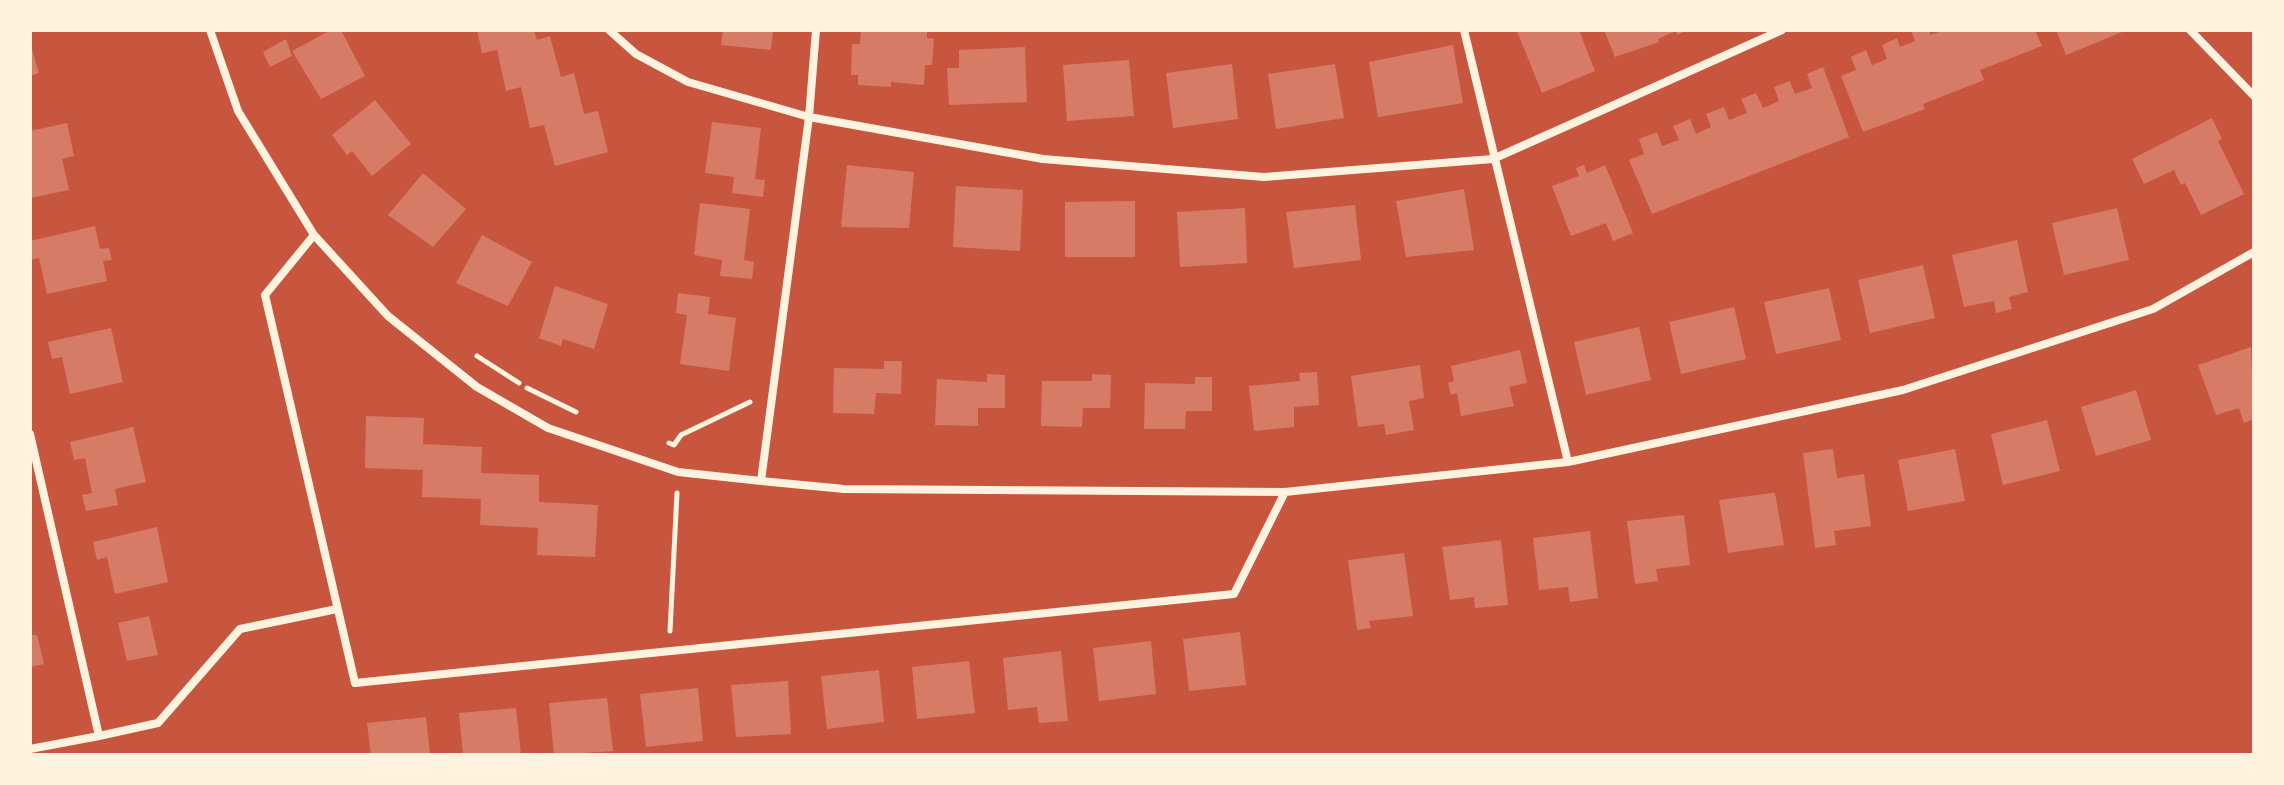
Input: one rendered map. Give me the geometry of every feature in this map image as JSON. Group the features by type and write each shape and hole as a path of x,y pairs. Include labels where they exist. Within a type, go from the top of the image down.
{"street":[{"path":"210,30 238,111 314,235 388,316 477,387 548,428 678,472 844,489 1285,492 1568,462 1903,390 2153,309 2254,252"},
{"path":"609,30 636,54 688,82 809,117 1043,159 1264,177 1493,159 1782,30"},
{"path":"761,481 809,117 816,30"},
{"path":"1464,30 1568,462"},
{"path":"2190,30 2254,96"},
{"path":"314,235 265,295 355,683 1234,594 1285,492"},
{"path":"30,434 99,736"},
{"path":"30,749 158,723 240,629 337,609"}],"path":[{"path":"465,349 526,388 587,418"},
{"path":"669,651 678,472 674,445 681,435 773,391"},
{"path":"659,440 674,445"}],"building":[{"path":"331,30 341,30 365,76 321,99 292,51"},
{"path":"477,30 534,30 537,40 550,36 561,77 574,73 584,114 598,111 608,152 555,166 544,125 530,128 521,87 506,91 497,50 482,53"},
{"path":"723,30 773,30 771,50 721,45"},
{"path":"861,30 927,30 927,38 934,39 932,65 925,65 924,85 891,82 891,87 858,85 858,75 851,75 852,44 860,44"},
{"path":"1579,30 1595,71 1542,93 1517,31"},
{"path":"1604,30 1688,30 1677,35 1676,31 1658,39 1659,42 1615,57"},
{"path":"1911,30 1929,30 1930,35 1945,30 2035,30 2042,46 1980,70 1984,80 1923,104 1925,109 1863,132 1841,76 1856,70 1851,57 1866,50 1872,65 1887,59 1882,45 1897,38 1900,47 1915,41"},
{"path":"2056,30 2127,30 2066,55"},
{"path":"286,39 292,56 270,67 263,52"},
{"path":"30,43 39,73 30,76"},
{"path":"1453,45 1463,103 1378,117 1369,62"},
{"path":"1025,47 1027,102 949,105 947,68 959,68 959,50"},
{"path":"1129,60 1134,116 1067,121 1063,65"},
{"path":"1232,64 1238,119 1173,128 1166,73"},
{"path":"1335,64 1344,118 1276,129 1268,74"},
{"path":"1823,67 1849,137 1652,214 1629,160 1644,154 1639,139 1657,132 1662,146 1679,140 1673,126 1690,119 1696,134 1711,127 1706,114 1724,107 1729,120 1747,113 1741,99 1756,93 1763,108 1779,101 1774,87 1790,81 1795,94 1812,88 1807,74"},
{"path":"375,100 411,144 372,176 352,151 347,155 332,135"},
{"path":"2212,118 2222,139 2218,141 2244,194 2201,215 2185,183 2181,185 2174,170 2144,184 2132,159"},
{"path":"712,122 761,128 755,179 765,180 763,197 732,193 734,177 705,173"},
{"path":"67,123 74,156 62,159 69,190 30,198 30,131"},
{"path":"847,165 914,172 909,228 841,227"},
{"path":"1584,165 1587,173 1605,165 1633,233 1613,241 1606,223 1571,236 1552,186 1579,176 1576,168"},
{"path":"423,173 466,209 433,247 388,215"},
{"path":"956,186 1023,190 1020,251 953,247"},
{"path":"1464,189 1474,250 1406,257 1396,201"},
{"path":"1135,201 1135,257 1065,257 1065,202"},
{"path":"700,203 750,209 744,260 754,262 752,279 720,276 722,260 694,255"},
{"path":"1355,205 1361,260 1294,268 1286,212"},
{"path":"1245,208 1247,263 1180,267 1177,212"},
{"path":"2117,208 2129,260 2064,275 2052,223"},
{"path":"95,226 100,249 109,248 112,260 103,261 107,281 47,294 39,258 30,260 30,241"},
{"path":"482,235 532,262 508,306 456,283"},
{"path":"2017,240 2028,292 2009,297 2012,309 1996,313 1994,301 1964,307 1952,255"},
{"path":"1923,265 1935,318 1870,333 1858,280"},
{"path":"555,286 608,304 594,349 563,339 561,346 539,338"},
{"path":"1829,288 1841,340 1776,354 1764,302"},
{"path":"678,293 710,297 708,314 736,318 729,371 680,364 687,315 676,313"},
{"path":"1734,307 1746,359 1681,374 1669,322"},
{"path":"1639,327 1651,380 1586,395 1574,342"},
{"path":"111,328 123,382 70,394 62,357 52,359 48,342"},
{"path":"2251,347 2254,419 2244,423 2239,408 2216,415 2198,365"},
{"path":"1520,350 1527,383 1509,387 1514,406 1461,416 1457,393 1451,395 1448,383 1454,381 1451,366"},
{"path":"884,361 902,361 901,394 876,393 874,414 833,413 834,368 884,369"},
{"path":"1420,365 1424,398 1409,401 1414,430 1386,435 1384,424 1358,427 1351,376"},
{"path":"1317,372 1319,405 1294,407 1294,427 1254,431 1249,386 1300,381 1299,373"},
{"path":"987,374 1005,375 1005,408 978,408 978,426 935,425 937,379 987,382"},
{"path":"1092,374 1111,375 1110,408 1083,408 1082,427 1041,426 1042,381 1092,381"},
{"path":"1195,377 1212,377 1212,411 1186,411 1185,429 1144,429 1145,383 1195,384"},
{"path":"2136,390 2151,440 2096,456 2081,407"},
{"path":"366,416 424,418 423,444 482,447 481,473 539,475 539,502 598,505 595,557 537,555 538,528 480,525 481,499 422,497 423,470 365,468"},
{"path":"2047,420 2060,471 2003,485 1991,434"},
{"path":"133,427 146,482 115,489 118,505 86,511 82,495 92,493 85,458 74,460 70,442"},
{"path":"1833,449 1837,478 1864,474 1871,526 1834,531 1836,545 1815,548 1803,453"},
{"path":"1955,449 1965,501 1908,511 1898,460"},
{"path":"1775,493 1784,545 1728,553 1719,500"},
{"path":"1684,515 1690,565 1656,569 1658,581 1635,584 1627,521"},
{"path":"157,527 168,582 115,594 107,557 97,560 93,542"},
{"path":"1590,531 1598,598 1570,602 1568,587 1539,590 1533,538"},
{"path":"1501,540 1508,605 1475,608 1474,597 1450,600 1442,547"},
{"path":"1404,553 1413,616 1369,621 1371,628 1357,630 1348,560"},
{"path":"149,616 158,655 127,661 118,623"},
{"path":"1240,632 1246,685 1189,691 1183,639"},
{"path":"30,635 37,635 44,664 30,667"},
{"path":"1151,641 1156,694 1099,701 1093,648"},
{"path":"1061,651 1068,721 1039,723 1037,707 1008,710 1003,658"},
{"path":"969,661 975,713 917,719 912,667"},
{"path":"879,670 884,722 827,729 821,676"},
{"path":"788,681 791,734 736,737 731,685"},
{"path":"698,688 703,741 646,747 640,694"},
{"path":"607,698 613,751 554,755 549,703"},
{"path":"516,708 521,755 463,755 459,713"},
{"path":"426,717 430,755 371,755 367,723"}]}
